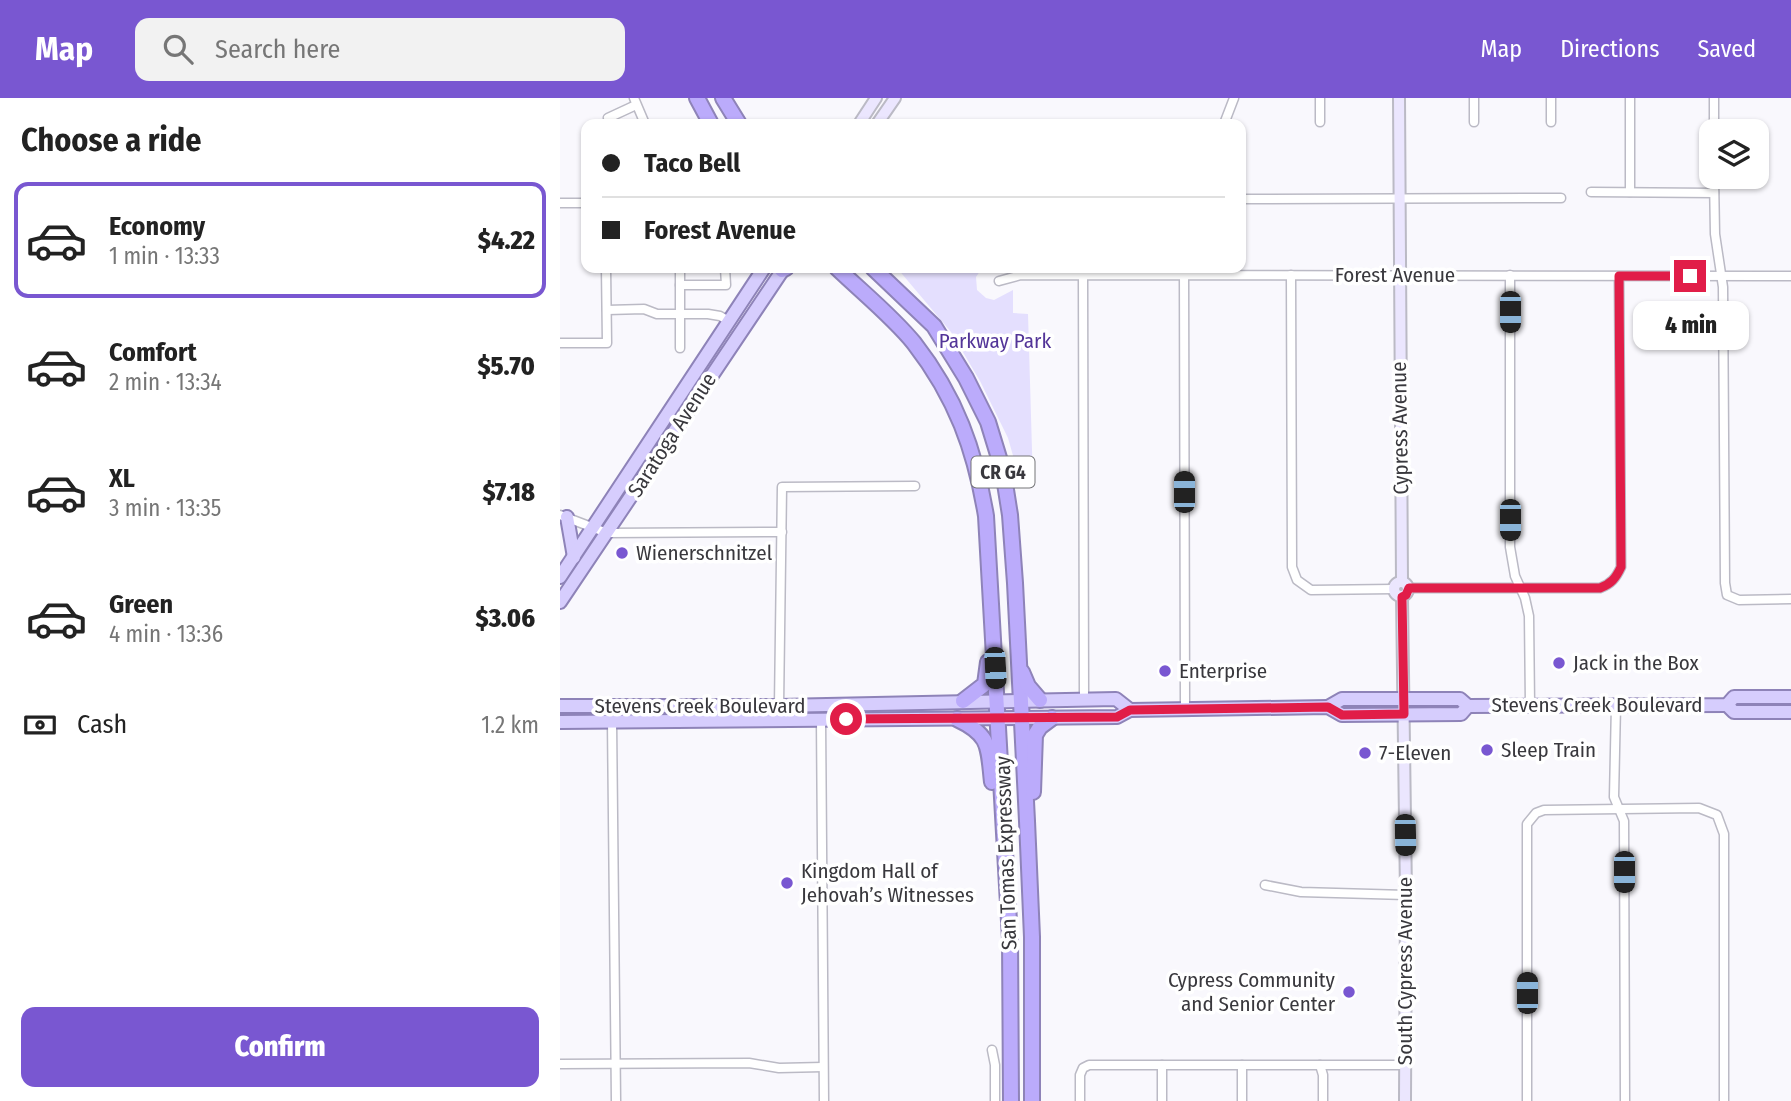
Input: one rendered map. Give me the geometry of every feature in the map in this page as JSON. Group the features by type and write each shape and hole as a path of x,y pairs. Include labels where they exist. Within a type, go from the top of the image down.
{"highway":[{"path":"697,98 708,119"},
{"path":"723,98 736,119"},
{"path":"838,273 850,281"},
{"name":"San Tomas Expressway","path":"842,273 913,342 946,389 965,431 980,476 986,516 992,605 1010,939 1011,1101"},
{"name":"San Tomas Expressway","path":"878,273 934,326 966,378 988,422 1003,471 1010,515 1027,821 1032,937 1032,1101"},
{"path":"963,701 985,684 992,605"},
{"path":"1019,662 1028,686 1040,700"},
{"path":"1027,821 1032,803 1035,735 1040,727 1052,718"},
{"path":"957,719 976,728 988,744 995,804 1004,836"}],"main road":[{"name":"Saratoga Avenue","path":"560,577 761,273"},
{"name":"Saratoga Avenue","path":"560,602 781,273"},
{"path":"563,516 574,557"},
{"name":"Stevens Creek Boulevard","path":"1727,705 1734,697 1791,697"},
{"name":"Stevens Creek Boulevard","path":"560,722 1117,717 1130,710 1328,707 1342,699 1403,698 1460,699 1468,706 1727,705 1734,712 1791,712"},
{"name":"Stevens Creek Boulevard","path":"560,706 779,706 1116,699 1130,710"},
{"path":"821,719 825,713 840,705"},
{"path":"612,721 618,714 629,713 636,706"},
{"path":"756,720 763,713 775,711 779,706"},
{"name":"Stevens Creek Boulevard","path":"1328,707 1342,715 1461,714 1468,706"}],"street":[{"path":"862,119 876,98"},
{"path":"880,119 895,98"},
{"path":"1226,119 1234,98"},
{"path":"1320,98 1320,122"},
{"name":"Cypress Avenue","path":"1399,98 1398,275 1403,698"},
{"path":"1474,98 1474,122"},
{"path":"1551,98 1551,122"},
{"path":"1630,98 1630,192"},
{"path":"1714,98 1714,119"},
{"path":"608,118 635,102 643,119"},
{"path":"1714,189 1715,234 1723,285 1727,595 1740,600 1791,599"},
{"path":"1591,192 1714,193"},
{"path":"1246,199 1562,198"},
{"path":"560,203 581,203"},
{"path":"560,343 607,343 606,273"},
{"path":"680,273 680,348"},
{"path":"680,285 726,285 725,273"},
{"name":"Forest Avenue","path":"999,281 1021,275 1150,273"},
{"path":"1184,273 1185,708"},
{"name":"Forest Avenue","path":"1220,273 1791,276"},
{"path":"1083,275 1084,700"},
{"path":"1291,275 1292,567 1297,580 1311,590 1600,588 1613,581 1621,567 1619,276"},
{"path":"1510,275 1510,547 1511,562 1529,616 1530,705"},
{"path":"607,310 644,309 657,314 720,316 729,321"},
{"path":"779,706 782,487 915,486"},
{"path":"563,516 607,533 782,532"},
{"path":"1403,698 1404,714"},
{"path":"1616,705 1614,797 1624,821 1625,1101"},
{"name":"South Cypress Avenue","path":"1404,714 1405,1101"},
{"path":"821,719 824,1101"},
{"path":"612,721 615,1101"},
{"path":"1527,1101 1527,824 1540,811 1549,809 1699,808 1717,814 1724,834 1724,1101"},
{"path":"1265,885 1301,892 1406,895"},
{"path":"992,1050 995,1065 995,1101"},
{"path":"560,1064 749,1063 779,1068 823,1067"},
{"path":"1080,1101 1080,1075 1083,1068 1089,1065 1406,1065"},
{"path":"1162,1065 1162,1101"},
{"path":"1242,1065 1242,1101"},
{"path":"1320,1065 1323,1101"}],"green space":[{"name":"Parkway Park","path":"901,273 979,273 976,277 977,290 986,298 994,300 1013,290 1013,313 1028,314 1033,484 1016,466 1008,438 980,381 951,332"}],"place":[{"name":"Wienerschnitzel","path":"622,553"},
{"name":"Jack in the Box","path":"1559,663"},
{"name":"Enterprise","path":"1165,671"},
{"name":"Sleep Train","path":"1487,750"},
{"name":"7-Eleven","path":"1365,753"},
{"name":"Kingdom Hall of Jehovah’s Witnesses","path":"787,883"},
{"name":"Cypress Community and Senior Center","path":"1349,992"}],"route":[{"path":"846,719 1117,717 1130,710 1158,708 1328,707 1342,715 1404,714 1402,597 1409,588 1600,588 1618,575 1621,567 1619,276 1690,276"}]}
